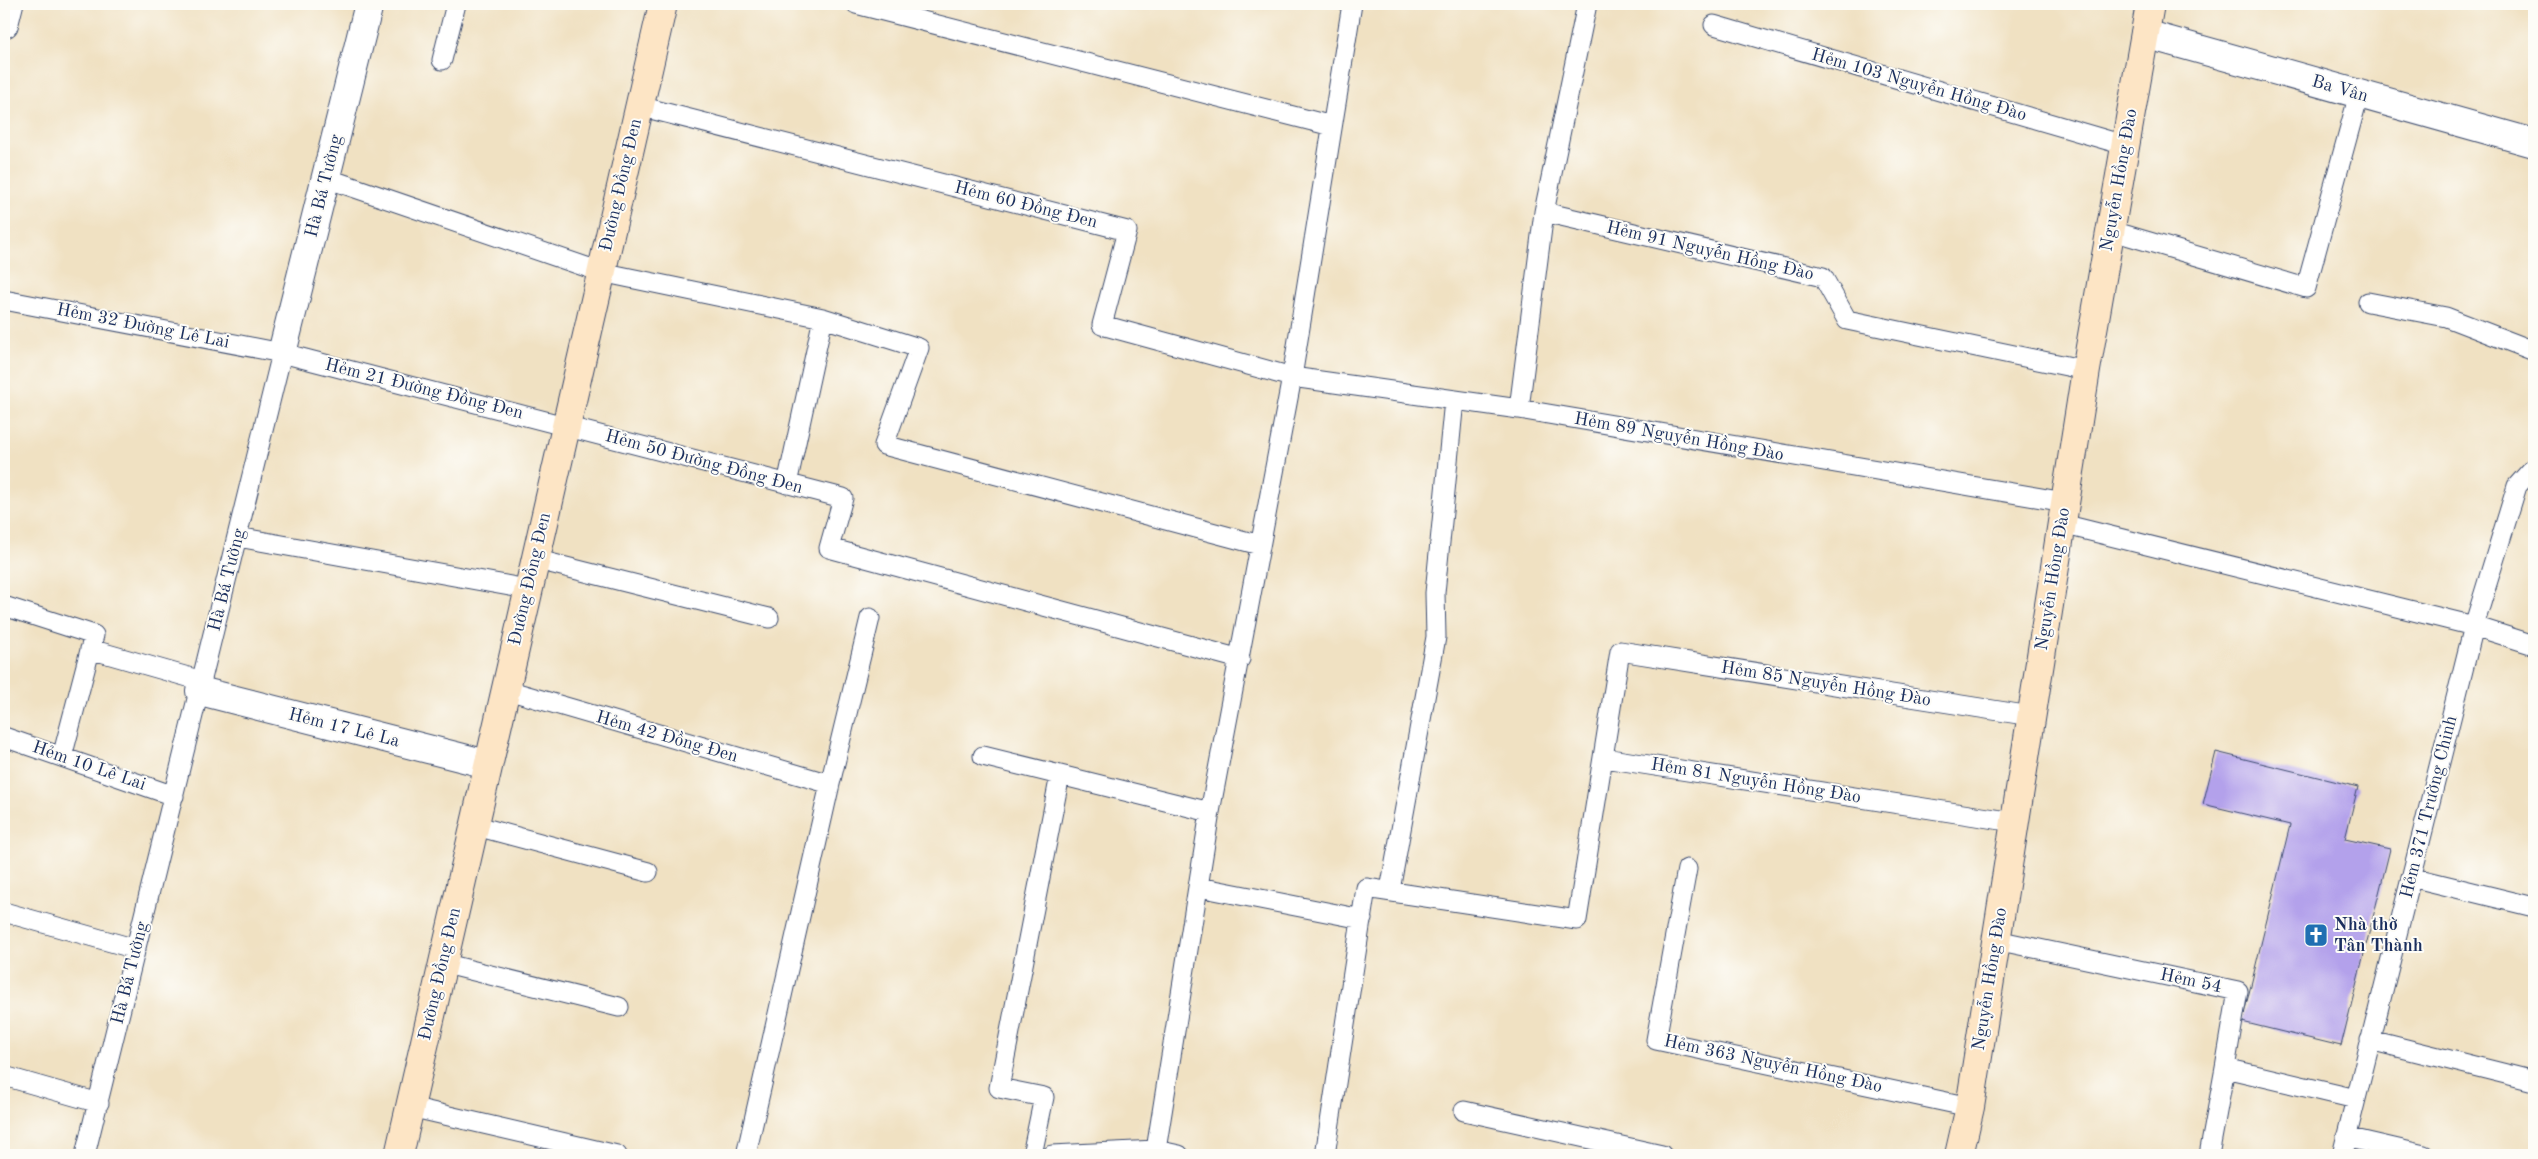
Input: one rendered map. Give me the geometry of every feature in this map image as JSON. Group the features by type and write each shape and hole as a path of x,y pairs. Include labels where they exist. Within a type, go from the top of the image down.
{"street":[{"path":"4,24 9,4"},
{"name":"Hà Bá Tường","path":"282,353 369,4"},
{"name":"Đường Đồng Đen","path":"399,1155 662,4"},
{"name":"Nguyễn Hồng Đào","path":"1959,1155 1970,1107 2109,230 2150,4"},
{"name":"Ba Vân","path":"2145,34 2534,143"},
{"name":"Hẻm 17 Lê La","path":"201,686 487,764"}],"lane":[{"path":"442,60 456,4"},
{"path":"856,4 1332,126"},
{"path":"1156,1150 1210,812 1292,377 1352,4"},
{"path":"1519,409 1544,212 1587,4"},
{"name":"Hẻm 103 Nguyễn Hồng Đào","path":"1714,25 2124,145"},
{"path":"2109,230 2306,288 2359,94"},
{"name":"Hẻm 60 Đồng Đen","path":"639,106 1127,231 1102,325 1292,377"},
{"path":"326,178 601,272 823,318 919,348 884,445 1260,545"},
{"name":"Hẻm 91 Nguyễn Hồng Đào","path":"1544,212 1823,277 1847,320 2086,370"},
{"name":"Hẻm 32 Đường Lê Lai","path":"4,300 282,353"},
{"path":"2368,302 2446,317 2534,351"},
{"path":"786,484 823,318"},
{"name":"Hẻm 21 Đường Đồng Đen","path":"282,353 565,425"},
{"name":"Hà Bá Tường","path":"85,1155 282,353"},
{"name":"Hẻm 89 Nguyễn Hồng Đào","path":"1292,377 1519,409 2063,513 2474,626 2534,645"},
{"path":"1390,890 1436,637 1435,593 1454,400"},
{"name":"Hẻm 50 Đường Đồng Đen","path":"565,425 843,498 830,548 1240,659"},
{"name":"Hẻm 371 Trường Chinh","path":"2342,1155 2474,626 2517,486 2534,467"},
{"path":"238,537 527,589"},
{"path":"534,559 769,618"},
{"path":"7,608 94,635 62,757"},
{"path":"746,1155 830,784 870,618"},
{"path":"90,648 201,686"},
{"name":"Hẻm 85 Nguyễn Hồng Đào","path":"1604,758 1620,651 2031,716"},
{"name":"Hẻm 42 Đồng Đen","path":"504,689 830,784"},
{"name":"Hẻm 10 Lê Lai","path":"4,737 174,796"},
{"path":"983,756 1210,812"},
{"path":"1325,1155 1366,888 1390,890 1577,920 1604,758"},
{"name":"Hẻm 81 Nguyễn Hồng Đào","path":"1604,758 2014,822"},
{"path":"1032,1155 1044,1097 999,1088 1060,776"},
{"path":"473,825 648,872"},
{"name":"Hẻm 363 Nguyễn Hồng Đào","path":"1687,869 1656,1040 1970,1107"},
{"path":"2411,877 2534,907"},
{"path":"1199,887 1362,919"},
{"path":"4,912 136,949"},
{"name":"Hẻm 54","path":"1996,940 2238,992 2225,1068"},
{"path":"442,963 619,1007"},
{"path":"2370,1040 2534,1081"},
{"path":"2209,1155 2225,1068 2356,1099"},
{"path":"4,1076 99,1102"},
{"path":"410,1107 617,1155"},
{"path":"1464,1111 1662,1155"},
{"path":"2346,1137 2424,1155"},
{"path":"1052,1155 1156,1150 1179,1155"}],"building":[{"name":"Nhà thờ Tân Thành","path":"2216,752 2358,787 2345,839 2390,849 2341,1046 2242,1022 2290,825 2203,804"}],"place":[{"name":"Nhà thờ Tân Thành","path":"2316,935"}]}
